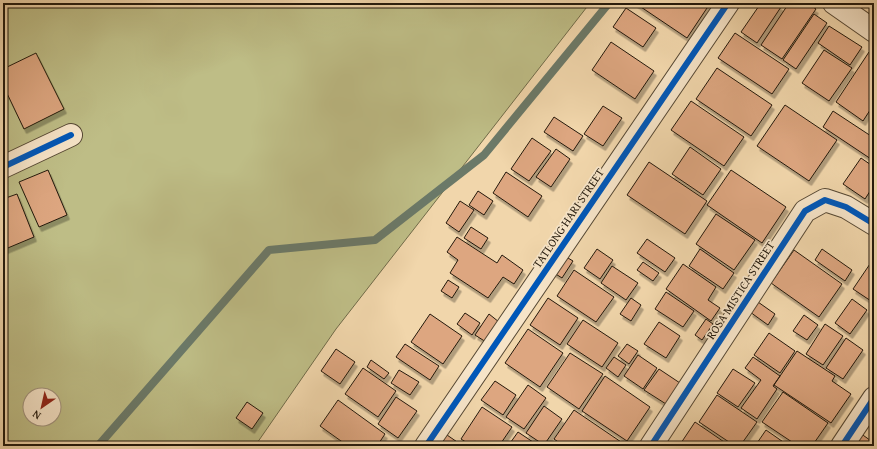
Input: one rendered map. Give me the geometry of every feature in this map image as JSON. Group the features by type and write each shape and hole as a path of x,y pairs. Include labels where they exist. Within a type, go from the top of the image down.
{"street":[{"name":"TATLONG HARI STREET","path":"426,446 728,3"},
{"path":"834,3 874,31"},
{"path":"3,167 72,135"},
{"name":"ROSA MISTICA STREET","path":"651,446 805,211 825,200 846,207 874,224"},
{"path":"842,446 874,398"}],"shaded area":[{"path":"3,3 590,3 336,329 255,446 3,446"}],"building":[{"path":"635,3 705,3 709,5 687,38"},
{"path":"761,3 776,3 781,7 757,43 741,32"},
{"path":"789,3 807,3 816,9 782,59 761,45"},
{"path":"626,8 656,28 643,47 613,27"},
{"path":"814,14 827,23 796,69 783,60"},
{"path":"829,26 862,47 850,65 818,43"},
{"path":"735,33 789,69 772,94 718,58"},
{"path":"611,42 654,71 635,99 592,70"},
{"path":"824,50 852,68 829,101 802,83"},
{"path":"869,52 874,55 874,104 863,121 836,102"},
{"path":"36,53 64,109 24,129 3,85 3,69"},
{"path":"717,68 772,105 751,136 696,99"},
{"path":"691,101 744,137 724,166 671,130"},
{"path":"785,105 837,140 809,181 757,146"},
{"path":"603,106 622,118 603,146 584,134"},
{"path":"833,111 874,138 874,161 823,127"},
{"path":"554,117 583,136 573,151 544,132"},
{"path":"532,138 551,151 529,181 511,169"},
{"path":"690,147 721,169 703,195 672,174"},
{"path":"556,149 570,159 551,187 536,177"},
{"path":"861,158 874,167 874,185 865,199 843,184"},
{"path":"649,162 707,201 685,234 627,195"},
{"path":"48,170 67,215 39,227 19,182"},
{"path":"731,170 786,207 762,243 707,205"},
{"path":"506,172 542,196 528,217 493,193"},
{"path":"478,191 493,201 484,215 469,205"},
{"path":"17,194 34,237 3,250 3,199"},
{"path":"460,201 474,210 459,232 446,223"},
{"path":"716,214 755,240 734,270 696,244"},
{"path":"471,227 488,238 481,249 464,238"},
{"path":"457,237 497,263 502,255 523,270 514,284 503,277 488,298 450,273 458,260 447,252"},
{"path":"647,239 675,258 665,272 637,253"},
{"path":"597,249 613,260 600,279 584,268"},
{"path":"700,249 734,273 723,289 689,266"},
{"path":"822,249 852,270 845,281 815,260"},
{"path":"794,250 842,284 819,317 771,283"},
{"path":"563,255 573,261 562,278 551,271"},
{"path":"874,258 874,303 853,289"},
{"path":"643,262 659,273 653,281 637,270"},
{"path":"683,264 716,287 708,300 720,308 711,321 666,289"},
{"path":"612,266 638,283 626,300 601,283"},
{"path":"574,270 614,297 596,322 557,296"},
{"path":"448,280 459,287 452,298 441,291"},
{"path":"666,292 694,311 683,327 655,309"},
{"path":"548,298 578,318 560,345 530,325"},
{"path":"631,298 641,305 631,321 620,314"},
{"path":"852,299 867,310 850,334 835,323"},
{"path":"758,302 775,314 768,325 750,312"},
{"path":"465,313 480,323 472,335 457,324"},
{"path":"430,314 462,336 443,364 411,342"},
{"path":"489,314 499,322 486,342 475,335"},
{"path":"804,315 818,325 807,340 793,331"},
{"path":"706,319 713,324 702,340 695,335"},
{"path":"583,320 618,343 602,367 567,344"},
{"path":"659,322 680,336 666,358 644,344"},
{"path":"825,324 843,336 823,365 806,354"},
{"path":"528,329 563,353 540,387 505,363"},
{"path":"769,333 795,351 780,373 754,355"},
{"path":"846,338 863,350 843,379 826,368"},
{"path":"405,344 439,366 430,380 396,357"},
{"path":"627,344 638,351 629,364 618,356"},
{"path":"336,349 355,362 340,384 321,371"},
{"path":"797,351 835,376 832,381 851,394 831,423 774,385"},
{"path":"570,353 603,374 579,409 547,387"},
{"path":"638,355 657,368 643,389 624,376"},
{"path":"614,357 626,365 618,377 606,368"},
{"path":"753,357 780,376 773,386 777,389 757,419 741,408 761,380 745,368"},
{"path":"371,360 389,373 384,379 367,367"},
{"path":"363,368 396,391 378,417 345,394"},
{"path":"659,369 680,383 666,404 644,390"},
{"path":"733,369 755,383 738,407 717,393"},
{"path":"399,370 419,382 410,395 391,383"},
{"path":"605,376 650,407 627,441 582,411"},
{"path":"495,381 516,395 503,415 481,400"},
{"path":"528,385 546,398 524,429 506,417"},
{"path":"783,392 828,423 812,446 798,446 762,422"},
{"path":"717,395 757,422 740,446 735,446 699,422"},
{"path":"396,397 417,411 398,438 378,424"},
{"path":"338,400 385,434 377,446 348,446 320,426"},
{"path":"247,402 263,413 252,429 236,418"},
{"path":"544,406 562,419 544,445 526,433"},
{"path":"482,407 512,427 499,446 472,446 461,439"},
{"path":"574,410 627,446 564,446 554,439"},
{"path":"695,422 730,446 679,446"},
{"path":"766,430 789,446 755,446"},
{"path":"518,432 539,446 508,446"},
{"path":"860,433 874,443 874,446 852,446"},
{"path":"447,435 463,446 439,446"}],"waterway":[{"path":"98,446 269,250 375,240 484,155 609,3"}],"cycle path":[{"path":"426,446 728,3"},
{"path":"3,167 71,135"},
{"path":"651,446 805,211 825,200 846,207 874,224"},
{"path":"842,446 874,398"}]}
